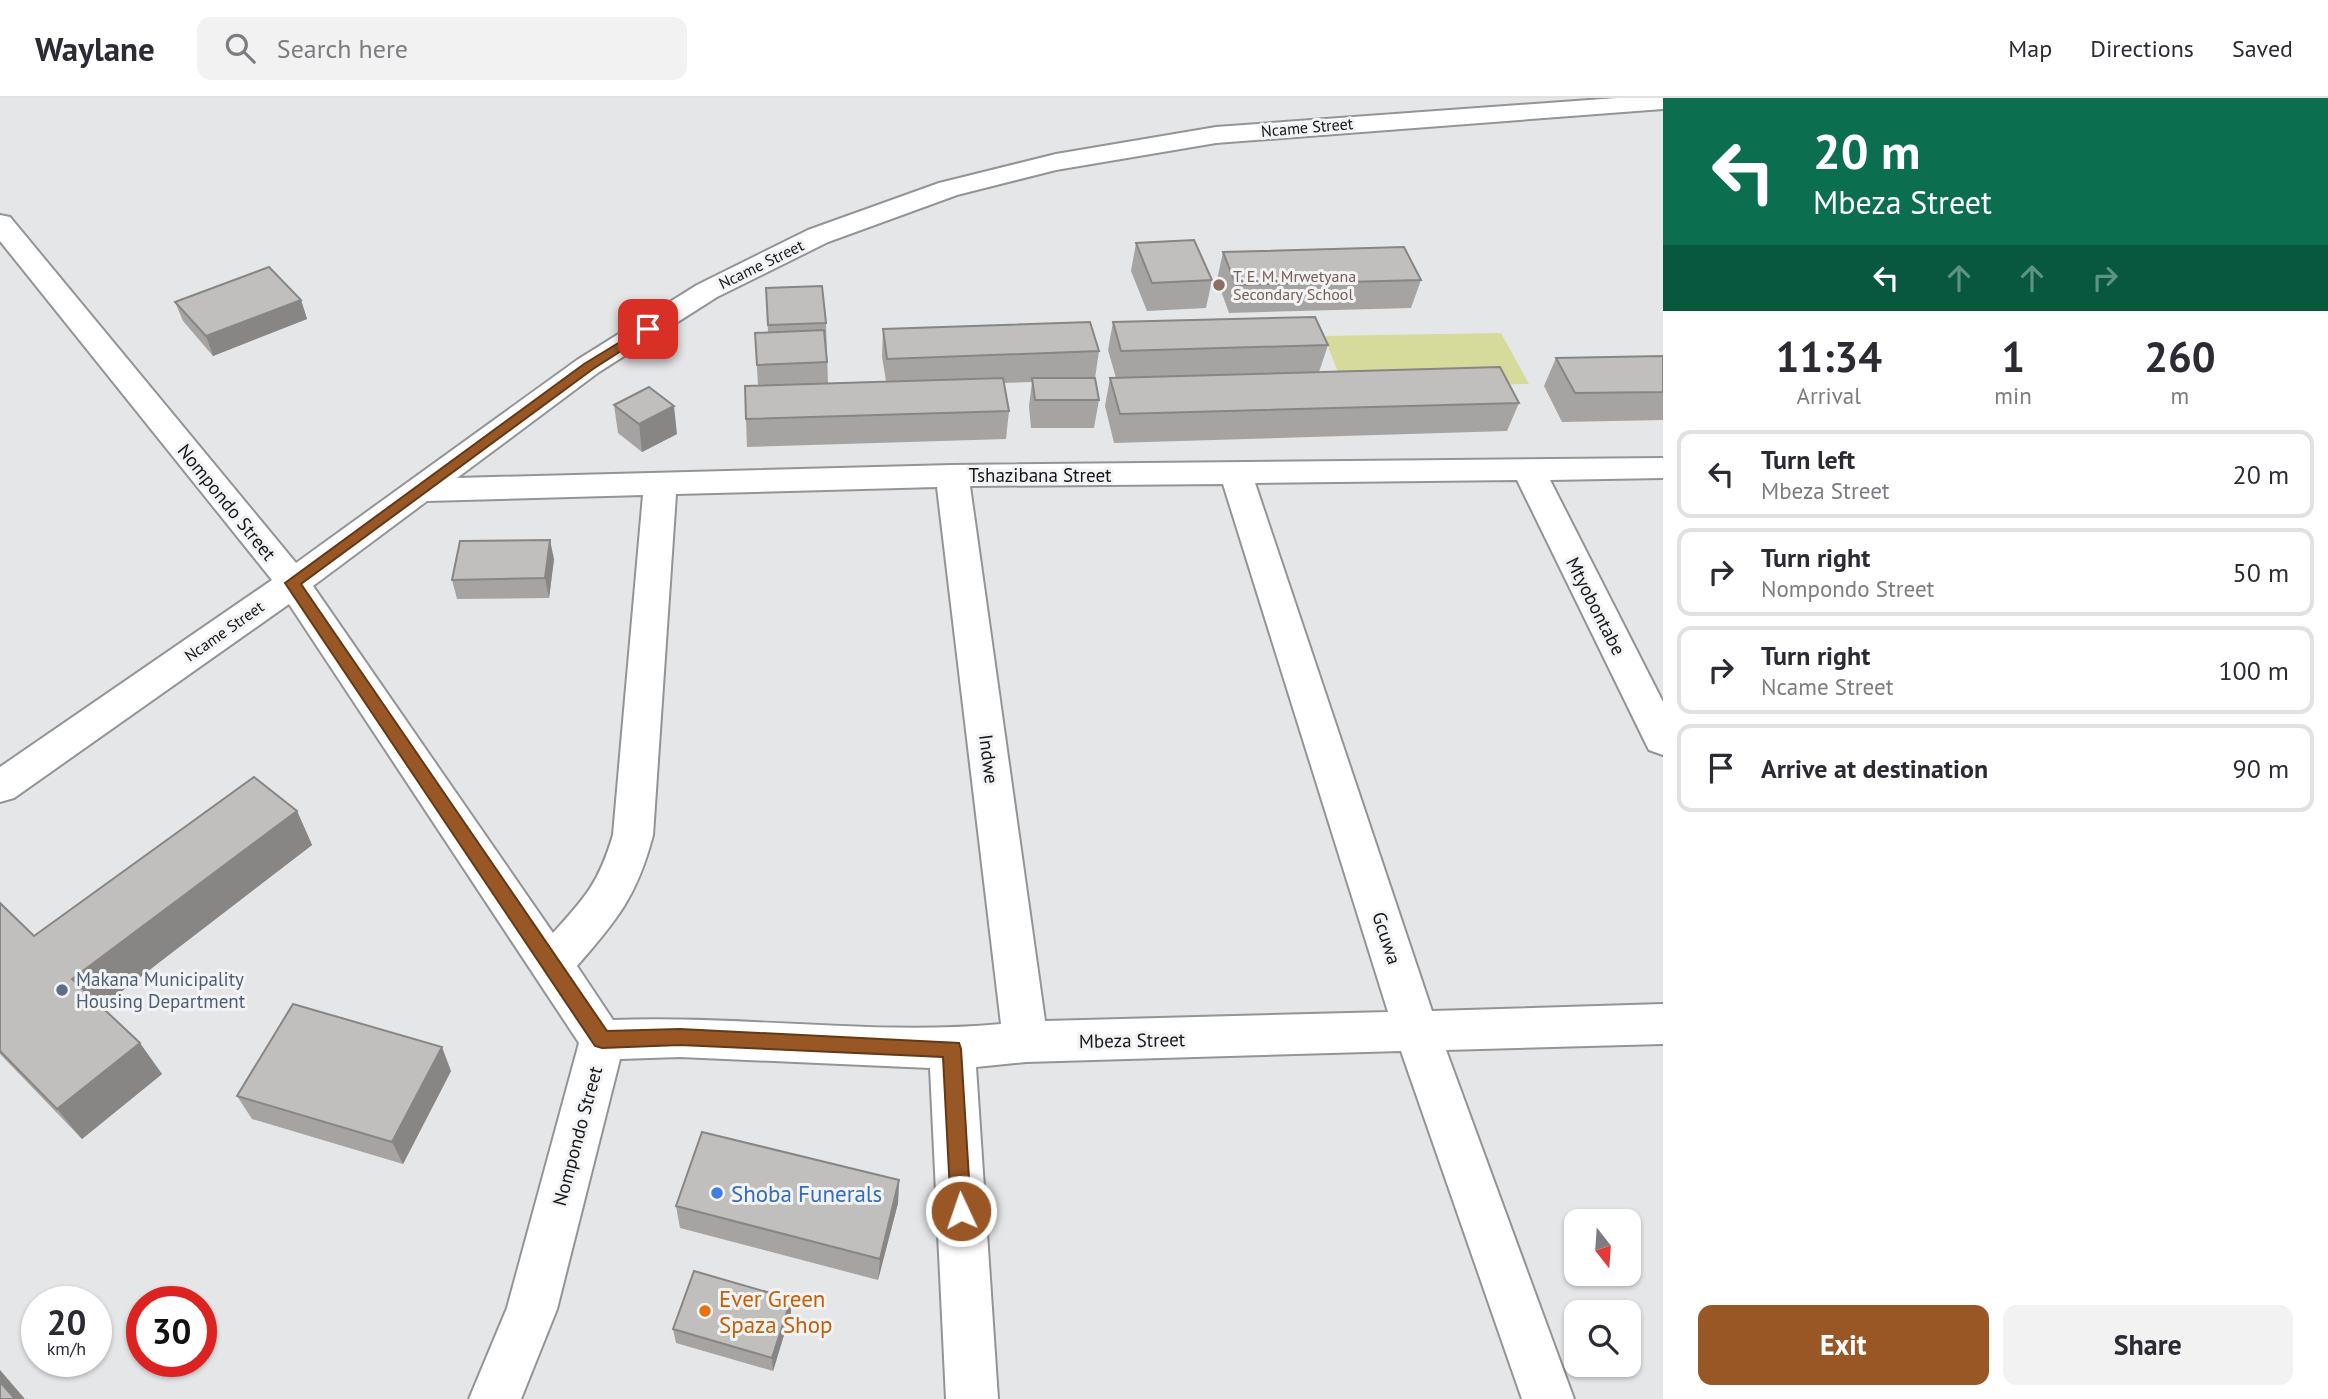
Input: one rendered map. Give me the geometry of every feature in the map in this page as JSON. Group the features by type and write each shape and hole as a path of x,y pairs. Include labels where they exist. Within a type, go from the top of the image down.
{"street":[{"name":"Ncame Street","path":"0,786 293,583 588,366 707,291 818,236 948,189 1056,162 1216,135 1663,103"},
{"name":"Nompondo Street","path":"3,232 293,583 602,1040 532,1309 495,1399"},
{"name":"Tshazibana Street","path":"417,490 660,486 952,476 1663,468"},
{"name":"Mtyobontabe","path":"1529,471 1663,740"},
{"name":"Gcuwa","path":"1236,474 1418,1033 1548,1399"},
{"name":"Indwe","path":"952,476 1026,1042"},
{"path":"551,965 599,911 622,874 634,835 660,486"},
{"name":"Mbeza Street","path":"602,1040 680,1037 952,1049 1026,1042 1663,1024"},
{"path":"952,1049 972,1399"}],"green space":[{"path":"1501,333 1529,384 1344,388 1324,336"}],"building":[{"path":"1194,240 1212,280 1152,283 1136,243"},
{"path":"1404,247 1421,280 1236,285 1223,252"},
{"path":"269,267 301,300 206,336 175,302"},
{"path":"822,286 826,323 768,325 766,288"},
{"path":"1315,317 1328,345 1121,351 1113,322"},
{"path":"1090,322 1099,351 887,359 883,329"},
{"path":"824,330 827,362 757,365 755,333"},
{"path":"1663,356 1663,392 1575,393 1556,358"},
{"path":"1500,367 1519,403 1120,414 1110,378"},
{"path":"1003,378 1009,411 746,419 745,386"},
{"path":"1032,378 1095,378 1099,400 1035,400"},
{"path":"649,387 674,406 639,424 614,405"},
{"path":"550,540 545,578 452,580 460,541"},
{"path":"254,777 297,811 72,979 140,1043 57,1109 0,1051 0,903 34,936"},
{"path":"293,1004 442,1047 392,1142 237,1096"},
{"path":"702,1132 899,1180 880,1259 676,1206"},
{"path":"694,1271 791,1299 772,1358 673,1329"},
{"path":"0,1382 15,1399 0,1399"}],"place":[{"name":"T. E. M. Mrwetyana Secondary School","path":"1219,285"},
{"name":"Makana Municipality Housing Department","path":"62,990"},
{"name":"Shoba Funerals","path":"717,1193"},
{"name":"Ever Green Spaza Shop","path":"705,1311"}],"route":[{"path":"648,329 588,366 293,583 602,1040 680,1037 952,1049 961,1211"}]}
